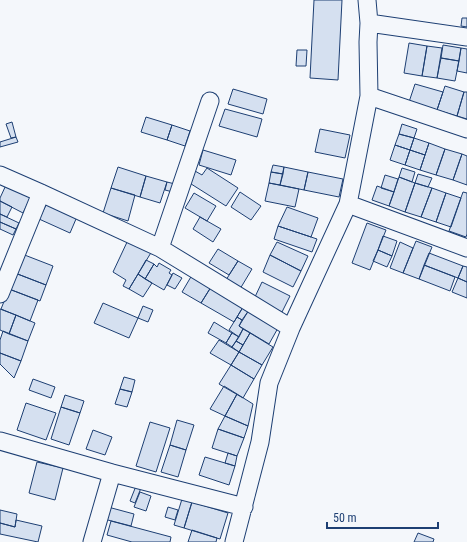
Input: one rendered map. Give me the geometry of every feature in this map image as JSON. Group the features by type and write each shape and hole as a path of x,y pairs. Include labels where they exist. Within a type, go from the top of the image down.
{"street":[{"path":"234,542 260,442 269,383 291,328 348,204 369,96 369,24 367,0"},
{"path":"369,24 467,37"},
{"path":"369,96 467,129"},
{"path":"160,248 210,101"},
{"path":"0,175 160,248 291,328"},
{"path":"0,294 41,193"},
{"path":"348,204 467,248"},
{"path":"0,441 112,473 244,507"},
{"path":"92,542 112,473"}],"building":[{"path":"314,0 342,0 338,80 310,78"},
{"path":"462,18 467,18 467,27 461,26"},
{"path":"409,43 427,46 422,76 404,73"},
{"path":"443,45 461,48 459,61 441,58"},
{"path":"427,46 442,48 437,78 422,76"},
{"path":"461,48 467,49 467,73 457,71"},
{"path":"297,50 307,50 306,66 296,66"},
{"path":"441,58 459,61 455,81 437,78"},
{"path":"415,84 443,92 437,110 409,102"},
{"path":"445,86 464,92 457,116 437,110"},
{"path":"233,89 267,99 263,114 228,104"},
{"path":"464,92 467,92 467,119 457,116"},
{"path":"225,109 262,119 257,137 219,126"},
{"path":"146,117 172,125 167,140 141,132"},
{"path":"12,122 16,137 11,138 6,124"},
{"path":"402,124 417,129 414,138 399,134"},
{"path":"172,125 190,131 185,146 167,140"},
{"path":"320,129 350,135 345,158 315,152"},
{"path":"399,134 414,138 410,150 395,145"},
{"path":"16,137 18,142 0,147 0,142"},
{"path":"414,138 429,143 425,155 410,150"},
{"path":"429,143 445,149 436,175 420,170"},
{"path":"395,145 410,150 405,165 390,160"},
{"path":"445,149 462,154 453,180 436,175"},
{"path":"203,150 236,160 231,175 199,165"},
{"path":"410,150 425,155 420,170 405,165"},
{"path":"462,154 467,156 467,185 453,180"},
{"path":"273,165 284,167 283,174 271,172"},
{"path":"118,167 146,176 140,197 111,188"},
{"path":"284,167 308,172 304,190 280,185"},
{"path":"207,168 238,188 226,206 188,182 195,171 202,175"},
{"path":"402,168 415,172 412,182 399,177"},
{"path":"271,172 283,174 280,185 269,183"},
{"path":"308,172 343,179 339,197 304,190"},
{"path":"418,174 432,178 428,187 415,183"},
{"path":"385,175 398,179 394,192 381,188"},
{"path":"146,176 167,182 160,203 140,197"},
{"path":"399,177 415,183 405,212 389,206"},
{"path":"167,182 175,184 173,192 165,190"},
{"path":"269,183 299,189 295,207 265,201"},
{"path":"415,183 432,188 421,217 405,212"},
{"path":"6,185 31,197 23,213 0,201"},
{"path":"377,186 394,192 389,206 372,200"},
{"path":"111,188 135,195 128,221 103,213"},
{"path":"432,188 446,193 436,222 421,217"},
{"path":"240,192 261,206 251,220 231,207"},
{"path":"463,192 467,193 466,237 449,231"},
{"path":"194,193 216,206 207,221 185,208"},
{"path":"446,193 461,198 451,227 436,222"},
{"path":"49,199 79,212 70,233 39,219"},
{"path":"0,201 12,207 7,217 0,214"},
{"path":"287,207 318,218 311,237 278,226"},
{"path":"0,214 19,223 16,229 0,222"},
{"path":"200,217 221,229 213,242 193,229"},
{"path":"0,222 16,229 13,235 0,229"},
{"path":"367,223 386,230 370,270 352,263"},
{"path":"278,226 317,239 312,252 274,239"},
{"path":"383,236 397,241 392,256 378,250"},
{"path":"128,240 152,251 129,289 123,286 126,280 113,272"},
{"path":"416,241 432,247 419,279 403,273"},
{"path":"277,242 308,256 301,271 270,255"},
{"path":"400,242 413,248 403,273 390,268"},
{"path":"218,249 238,261 229,275 209,263"},
{"path":"378,250 392,256 387,267 373,261"},
{"path":"429,253 463,266 458,278 424,265"},
{"path":"22,254 53,266 46,285 15,273"},
{"path":"270,255 301,271 293,287 263,272"},
{"path":"146,260 154,264 145,279 138,274"},
{"path":"238,261 252,269 240,289 226,280"},
{"path":"159,263 171,270 169,273 172,275 164,290 145,279 154,264 157,267"},
{"path":"424,265 455,277 450,291 419,279"},
{"path":"463,266 467,267 467,282 458,278"},
{"path":"15,273 46,285 40,301 9,289"},
{"path":"173,273 182,278 175,289 167,285"},
{"path":"138,274 152,283 143,297 129,289"},
{"path":"192,275 211,287 201,303 182,292"},
{"path":"458,278 467,282 467,298 452,292"},
{"path":"262,282 290,296 282,312 254,299"},
{"path":"211,287 243,307 234,322 201,303"},
{"path":"9,289 38,300 30,321 1,309"},
{"path":"103,303 138,318 129,338 94,323"},
{"path":"143,306 153,310 148,322 138,318"},
{"path":"243,307 249,310 242,320 237,317"},
{"path":"0,309 16,315 9,334 0,330"},
{"path":"249,310 278,328 269,344 239,326"},
{"path":"16,315 35,323 28,341 9,334"},
{"path":"237,317 242,320 239,326 243,329 239,337 229,330"},
{"path":"214,322 232,333 226,343 208,333"},
{"path":"243,329 250,333 243,345 236,341"},
{"path":"3,331 28,341 21,361 0,353 0,340"},
{"path":"232,333 239,337 232,347 226,343"},
{"path":"250,333 273,347 262,365 239,352"},
{"path":"219,340 239,352 231,365 210,353"},
{"path":"236,341 243,345 239,352 232,347"},
{"path":"239,352 262,365 254,379 231,365"},
{"path":"0,353 21,361 14,378 0,364"},
{"path":"231,365 254,379 243,398 219,384"},
{"path":"124,377 135,380 132,392 120,389"},
{"path":"33,379 55,387 51,398 29,390"},
{"path":"224,386 237,394 225,416 210,409"},
{"path":"120,389 132,392 127,407 115,404"},
{"path":"237,394 253,404 248,426 225,416"},
{"path":"65,395 84,401 80,413 61,407"},
{"path":"26,403 56,413 46,440 17,430"},
{"path":"61,407 80,413 69,445 51,439"},
{"path":"225,416 248,426 244,438 218,429"},
{"path":"177,420 194,425 186,450 170,445"},
{"path":"150,422 170,428 156,472 136,466"},
{"path":"218,429 244,438 237,456 212,448"},
{"path":"93,430 112,437 105,455 86,449"},
{"path":"170,445 186,450 178,477 161,472"},
{"path":"228,453 237,456 235,466 225,463"},
{"path":"205,457 235,466 229,485 199,475"},
{"path":"37,462 63,468 55,500 29,493"},
{"path":"136,486 141,488 135,503 130,501"},
{"path":"140,492 151,496 146,511 134,507"},
{"path":"182,499 192,502 184,528 174,525"},
{"path":"192,502 228,513 220,539 184,528"},
{"path":"108,507 134,514 131,526 104,519"},
{"path":"168,507 178,510 175,520 165,517"},
{"path":"0,510 17,514 15,527 0,523"},
{"path":"16,520 42,526 38,542 0,534 0,523 15,527"},
{"path":"111,521 171,537 170,542 132,542 107,535"},
{"path":"192,530 217,538 216,542 188,542"},
{"path":"418,533 434,539 433,542 414,542"}]}
